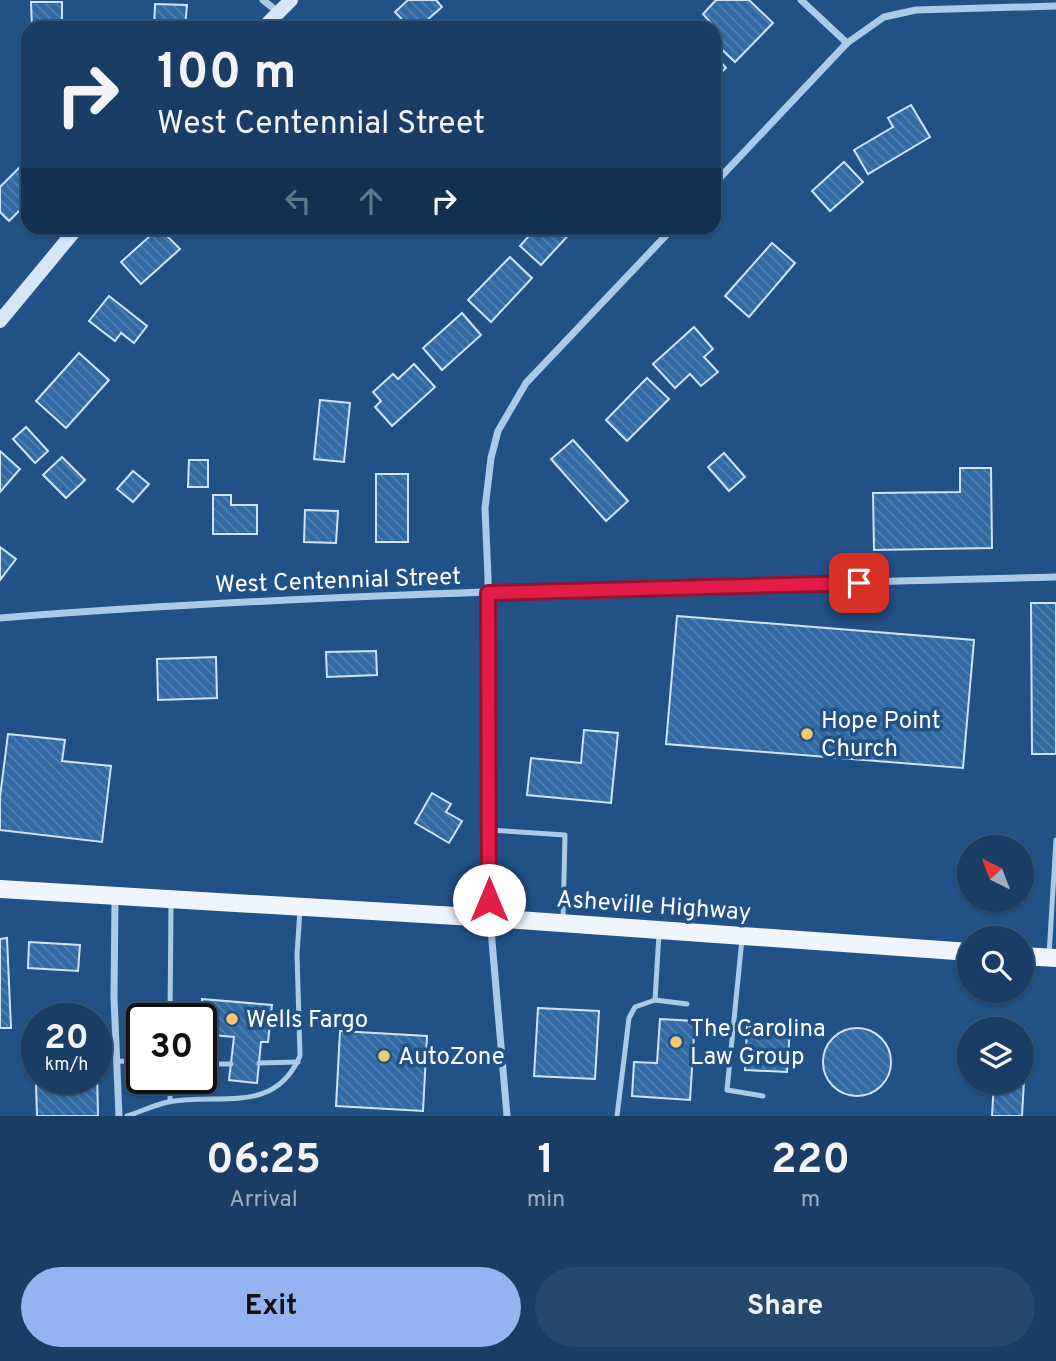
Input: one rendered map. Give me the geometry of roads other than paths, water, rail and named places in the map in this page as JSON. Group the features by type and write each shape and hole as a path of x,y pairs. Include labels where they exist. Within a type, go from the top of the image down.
{"main road":[{"path":"270,21 290,0"},
{"path":"0,321 71,235"},
{"name":"Asheville Highway","path":"0,889 489,918 957,951"},
{"path":"1034,957 1052,958"}],"street":[{"path":"263,0 278,13"},
{"path":"801,0 847,43"},
{"path":"721,177 847,43 884,17 916,10 1056,6"},
{"path":"507,1116 489,918 488,593 485,508 491,458 510,406 526,383 666,235"},
{"name":"West Centennial Street","path":"0,618 115,609 488,593 1056,577"},
{"path":"115,895 113,956 119,1116"}],"lane":[{"path":"490,830 565,835 563,924"},
{"path":"1052,958 1056,840"},
{"path":"170,1003 171,899"},
{"path":"127,1116 170,1102 242,1104 263,1098 280,1086 300,1056 297,954 301,907"},
{"path":"655,1000 659,930"},
{"path":"742,936 727,1090 763,1096"},
{"path":"617,1116 629,1018 635,1007 655,1000 687,1004"},
{"path":"117,1061 126,1061"},
{"path":"259,1063 298,1062"},
{"path":"217,1064 231,1064"},
{"path":"170,1094 170,1102"}],"place":[{"name":"Hope Point Church","path":"807,734"},
{"name":"Wells Fargo","path":"232,1019"},
{"name":"The Carolina Law Group","path":"676,1042"},
{"name":"AutoZone","path":"384,1056"}]}
